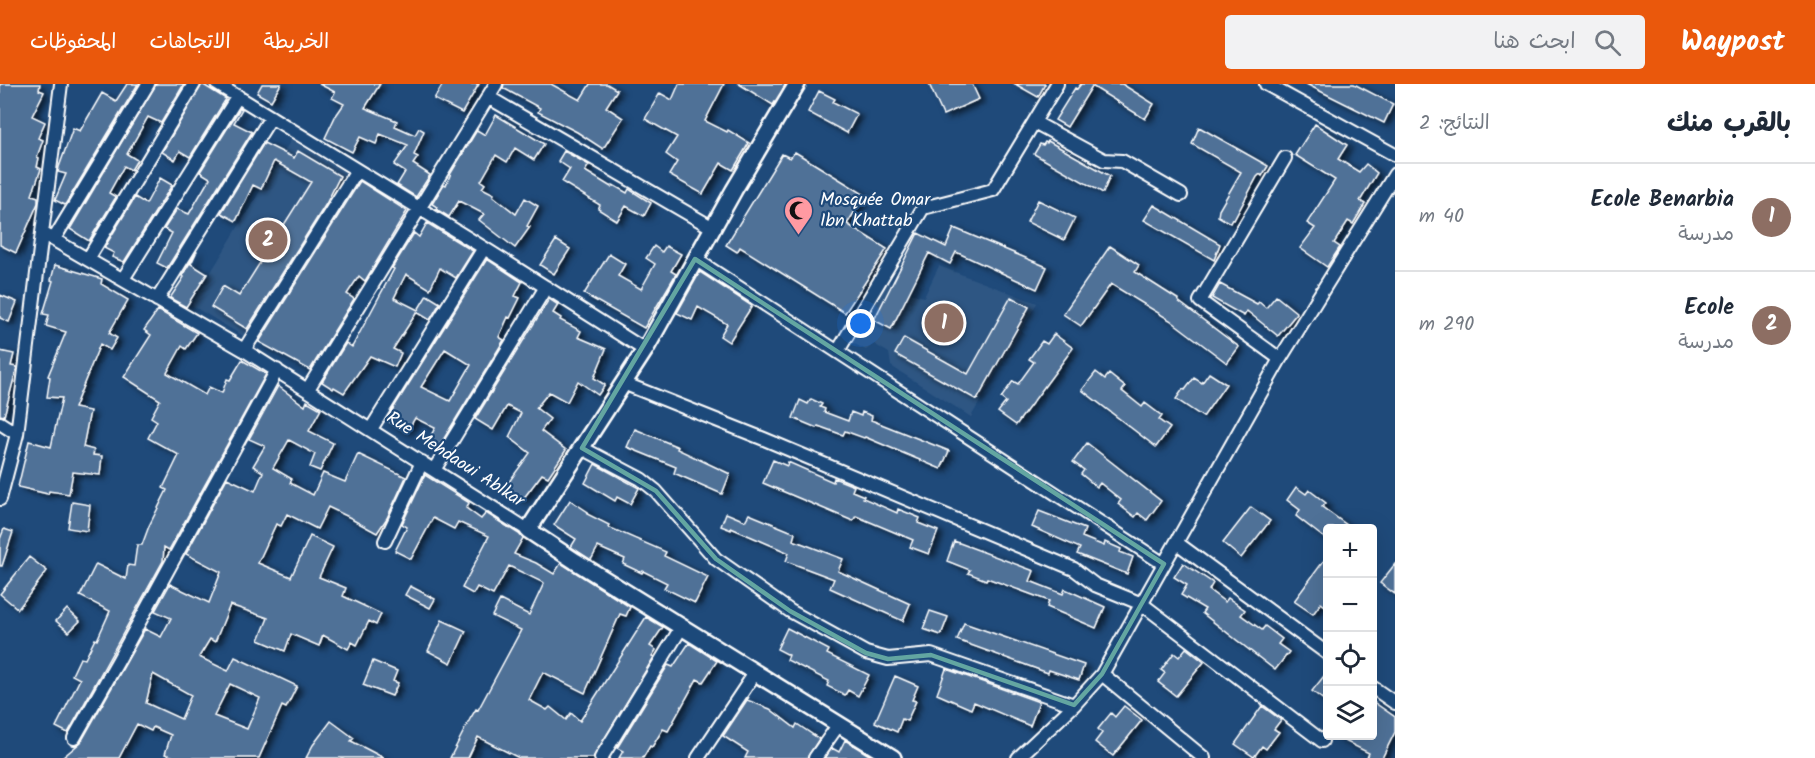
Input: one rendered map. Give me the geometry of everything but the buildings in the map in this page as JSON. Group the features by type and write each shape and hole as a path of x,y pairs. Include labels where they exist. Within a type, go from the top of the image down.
{"street":[{"path":"0,499 17,434 61,84"},
{"path":"54,239 148,84"},
{"path":"88,260 194,84"},
{"path":"217,84 420,208 645,350"},
{"path":"308,389 496,84"},
{"name":"Rue Mehdaoui Ablkar","path":"42,233 277,370 528,530 645,350 797,84"},
{"path":"838,351 923,208 993,190 1057,84"},
{"path":"1266,84 1395,155"},
{"path":"123,279 238,96"},
{"path":"488,97 713,228"},
{"path":"158,300 271,117"},
{"path":"1034,122 1104,160 1122,161 1181,195"},
{"path":"1281,359 1200,301 1286,158"},
{"path":"244,350 357,170"},
{"path":"1018,758 1074,705 1102,674 1281,359 1395,174"},
{"path":"371,429 484,248"},
{"path":"695,259 1164,564"},
{"path":"435,470 546,287"},
{"path":"74,738 118,662 277,370"},
{"path":"623,383 764,439 1074,569 1095,585 1142,604 1322,741"},
{"path":"0,423 17,434"},
{"path":"582,448 640,479 656,491 716,559 790,612 867,653 888,659 931,655 1074,705"},
{"path":"385,541 422,462"},
{"path":"528,530 681,628 893,758"},
{"path":"1176,543 1323,650"},
{"path":"601,758 681,628"},
{"path":"698,758 755,673"},
{"path":"1102,674 1204,758"},
{"path":"1377,691 1395,704"},
{"path":"815,758 839,724"}],"highlighted area":[{"path":"695,259 1164,564 1102,674 1074,705 931,655 888,659 866,653 790,611 716,559 656,491 582,448"}],"shaded area":[{"path":"291,140 348,174 245,337 191,305"},
{"path":"939,266 1037,303 971,417 891,366 889,353 874,344 866,350 851,342 885,280 924,297"}],"place":[{"name":"Mosquée Omar Ibn Khattab","path":"799,236"},
{"name":"Ecole","path":"268,240"},
{"name":"Ecole Benarbia","path":"944,323"}]}
